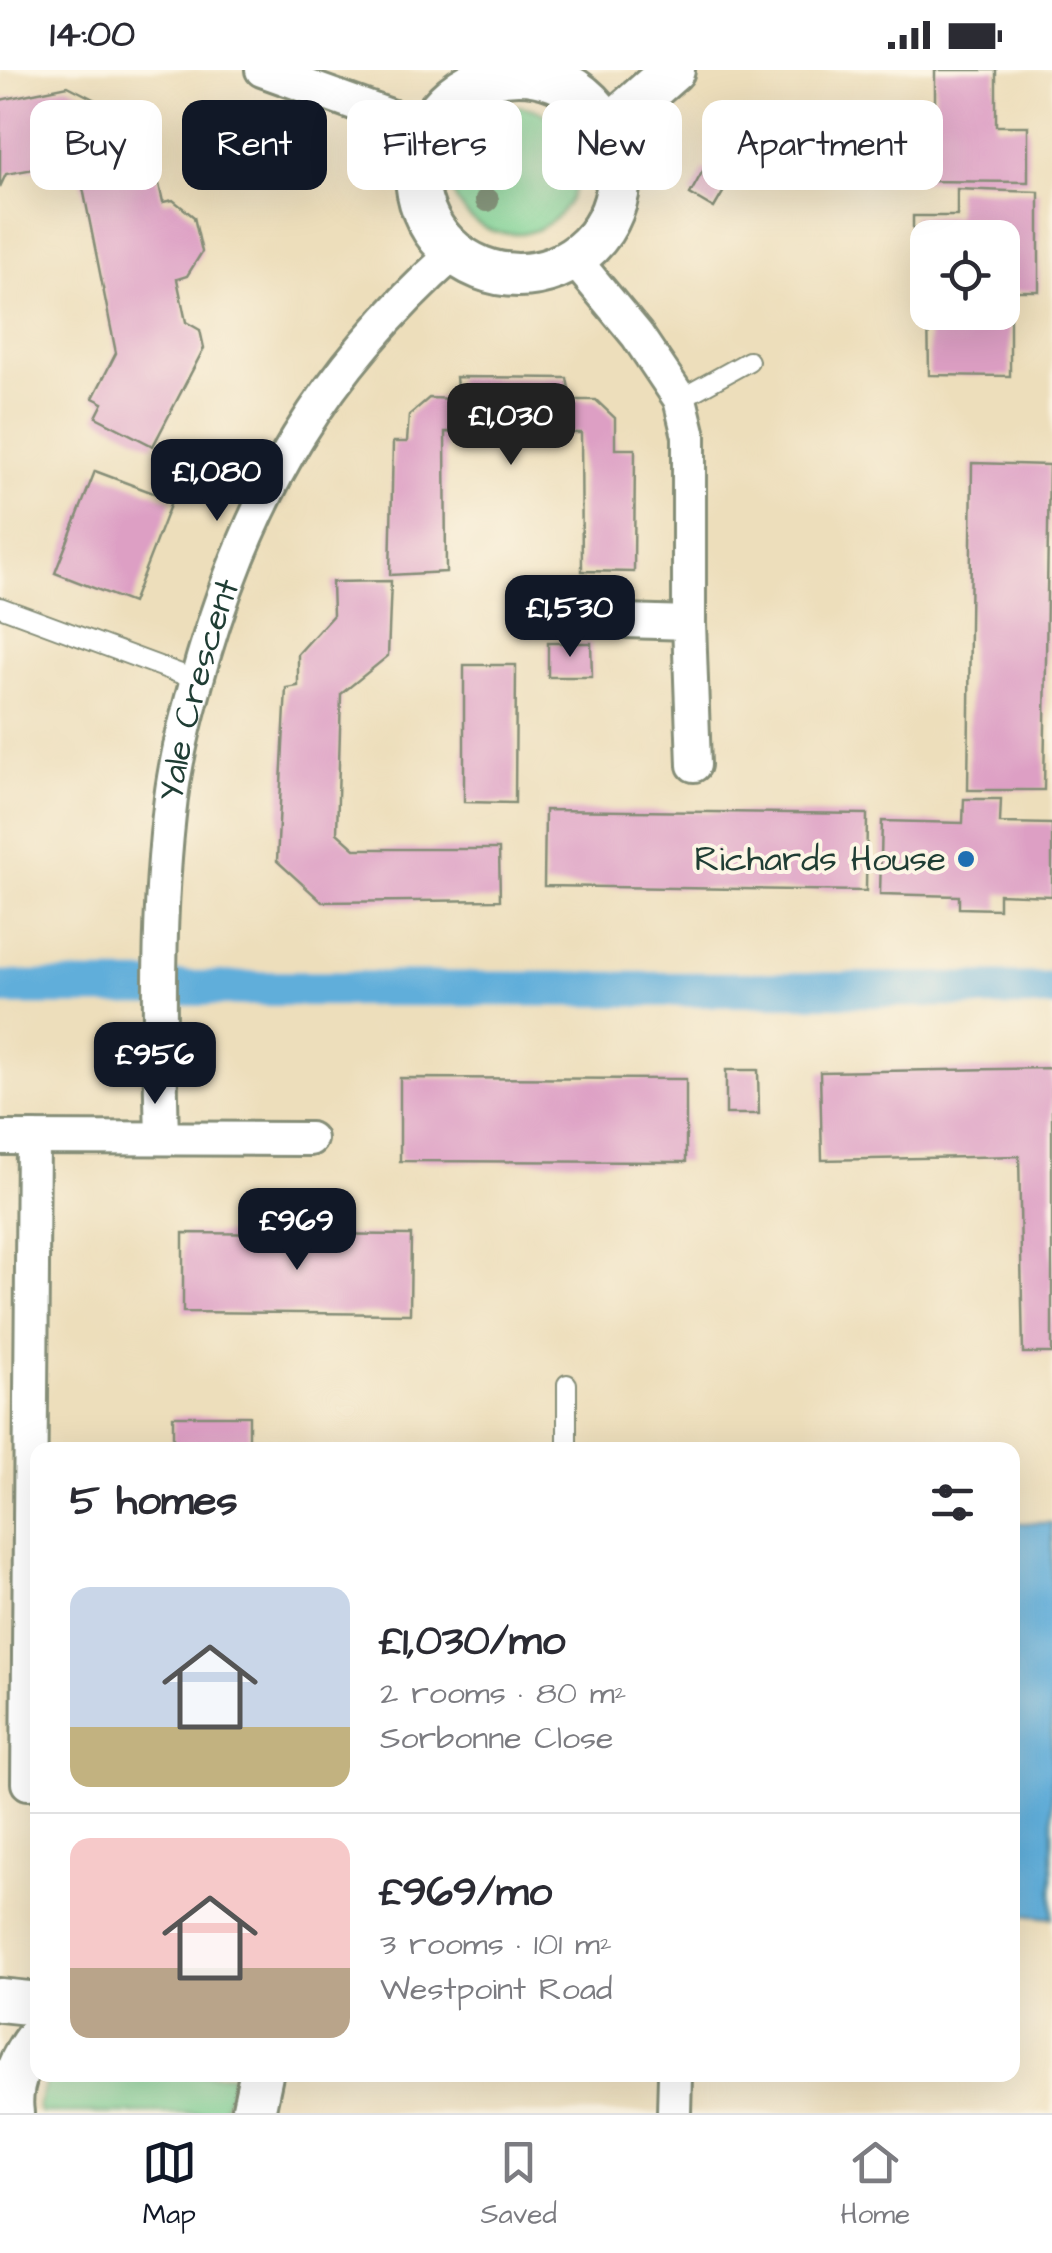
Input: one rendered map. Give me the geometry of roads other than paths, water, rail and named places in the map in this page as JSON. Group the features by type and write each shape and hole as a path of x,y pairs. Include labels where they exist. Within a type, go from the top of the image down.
{"street":[{"path":"262,70 347,101"},
{"path":"639,100 673,70"},
{"path":"447,100 474,82 507,71 538,74 566,84 588,100"},
{"path":"418,190 432,227 454,254 482,269 513,276 545,272 574,259 596,239 612,214 618,190"},
{"name":"Yale Crescent","path":"162,1138 162,884 172,795 197,680 220,602 277,468 312,413 356,355 421,283 454,254"},
{"path":"574,259 638,335 680,399 690,436 689,623 694,765"},
{"path":"625,621 689,623"},
{"path":"30,1759 14,1708 16,1138 310,1139"},
{"path":"0,2000 30,2003"},
{"path":"7,2103 30,2046"},
{"path":"253,2113 260,2082"},
{"path":"674,2113 675,2082"}],"lane":[{"path":"680,399 749,361"},
{"path":"0,608 197,680"},
{"path":"567,1384 567,1442"}],"water":[{"path":"1020,1523 1052,1523 1052,1918 1020,1915"}],"waterway":[{"path":"0,988 1052,990"}],"place":[{"name":"Richards House","path":"966,859"}]}
